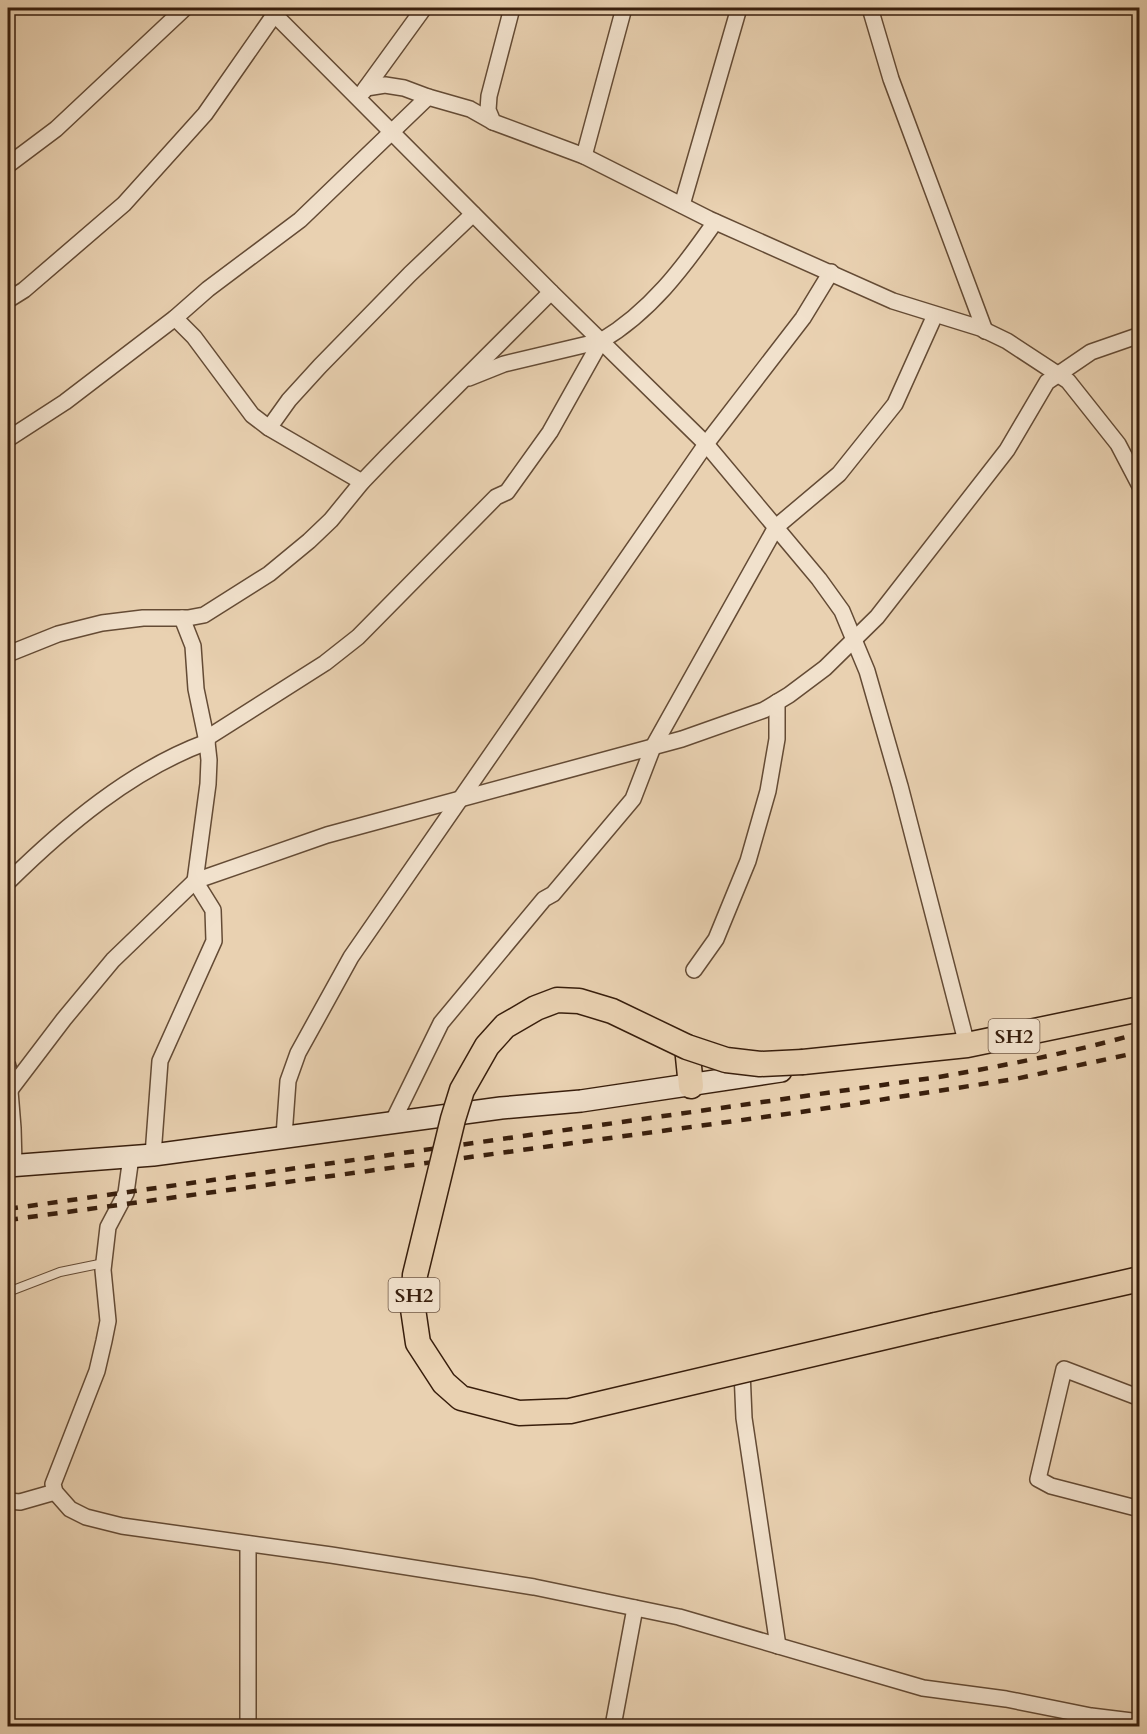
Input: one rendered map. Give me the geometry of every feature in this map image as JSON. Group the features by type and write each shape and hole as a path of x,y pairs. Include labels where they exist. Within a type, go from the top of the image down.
{"main road":[{"name":"SH2","path":"1140,1010 967,1045 803,1062 760,1064 726,1060 687,1047 612,1011 579,1001 557,1000 536,1008 506,1026 487,1046 462,1090 418,1263 413,1309 418,1343 444,1383 461,1398 519,1413 570,1411 1140,1279"},
{"path":"687,1047 691,1086"},
{"path":"11,1166 153,1155 501,1108 581,1101 691,1086 886,1054"}],"street":[{"path":"8,165 56,129 185,8"},
{"path":"362,94 423,8"},
{"path":"493,122 489,110 489,96 512,8"},
{"path":"584,156 624,8"},
{"path":"682,205 739,8"},
{"path":"870,8 891,79 985,331"},
{"path":"8,300 24,290 124,204 205,114 274,10 362,94 391,132 706,444 819,579 842,611 867,671 900,786 967,1045"},
{"path":"362,94 385,85 404,88 428,98 470,109 493,122 584,156 715,222 893,301 985,331 1007,341 1068,381 1118,444 1140,486"},
{"path":"8,439 65,402 300,220 428,98"},
{"path":"269,428 289,400 320,366 393,290 473,214"},
{"path":"464,380 504,364 601,341 637,317 682,268 715,222"},
{"path":"284,1136 288,1081 298,1053 351,957 706,444 803,318 831,272"},
{"path":"8,654 58,634 102,623 204,615 269,574 331,520 362,482 551,292"},
{"path":"392,1123 441,1023 544,899 553,894 633,799 653,747 776,527 839,474 896,404 935,315"},
{"path":"175,318 194,337 252,415 269,428 362,482"},
{"path":"10,1090 112,960 195,881 327,835 682,739 764,710 777,702 825,668 877,617 1007,450 1047,382 1091,352 1140,335"},
{"path":"8,882 96,804 165,760 207,740 325,663 358,637 496,497 507,492 550,432 601,341"},
{"path":"153,1155 160,1061 214,941 213,910 195,881 209,760 196,689 193,646 182,618"},
{"path":"694,970 716,939 748,861 768,791 777,739 777,702"},
{"path":"8,1066 11,1166"},
{"path":"131,1157 126,1193 108,1227 104,1263 108,1321 97,1371 53,1484 55,1492 70,1509 86,1517 122,1526 534,1587 679,1617 923,1688 1005,1699 1091,1716 1140,1722"},
{"path":"1140,1398 1064,1369 1038,1479 1051,1486 1140,1509"},
{"path":"742,1371 744,1418 778,1646"},
{"path":"8,1501 20,1503 55,1492"},
{"path":"248,1544 248,1726"},
{"path":"613,1726 635,1608"}],"lane":[{"path":"8,1292 60,1272 104,1263"}],"railway":[{"path":"8,1209 939,1077 1040,1058 1140,1033"},
{"path":"8,1220 801,1112 1015,1079 1140,1052"}]}
